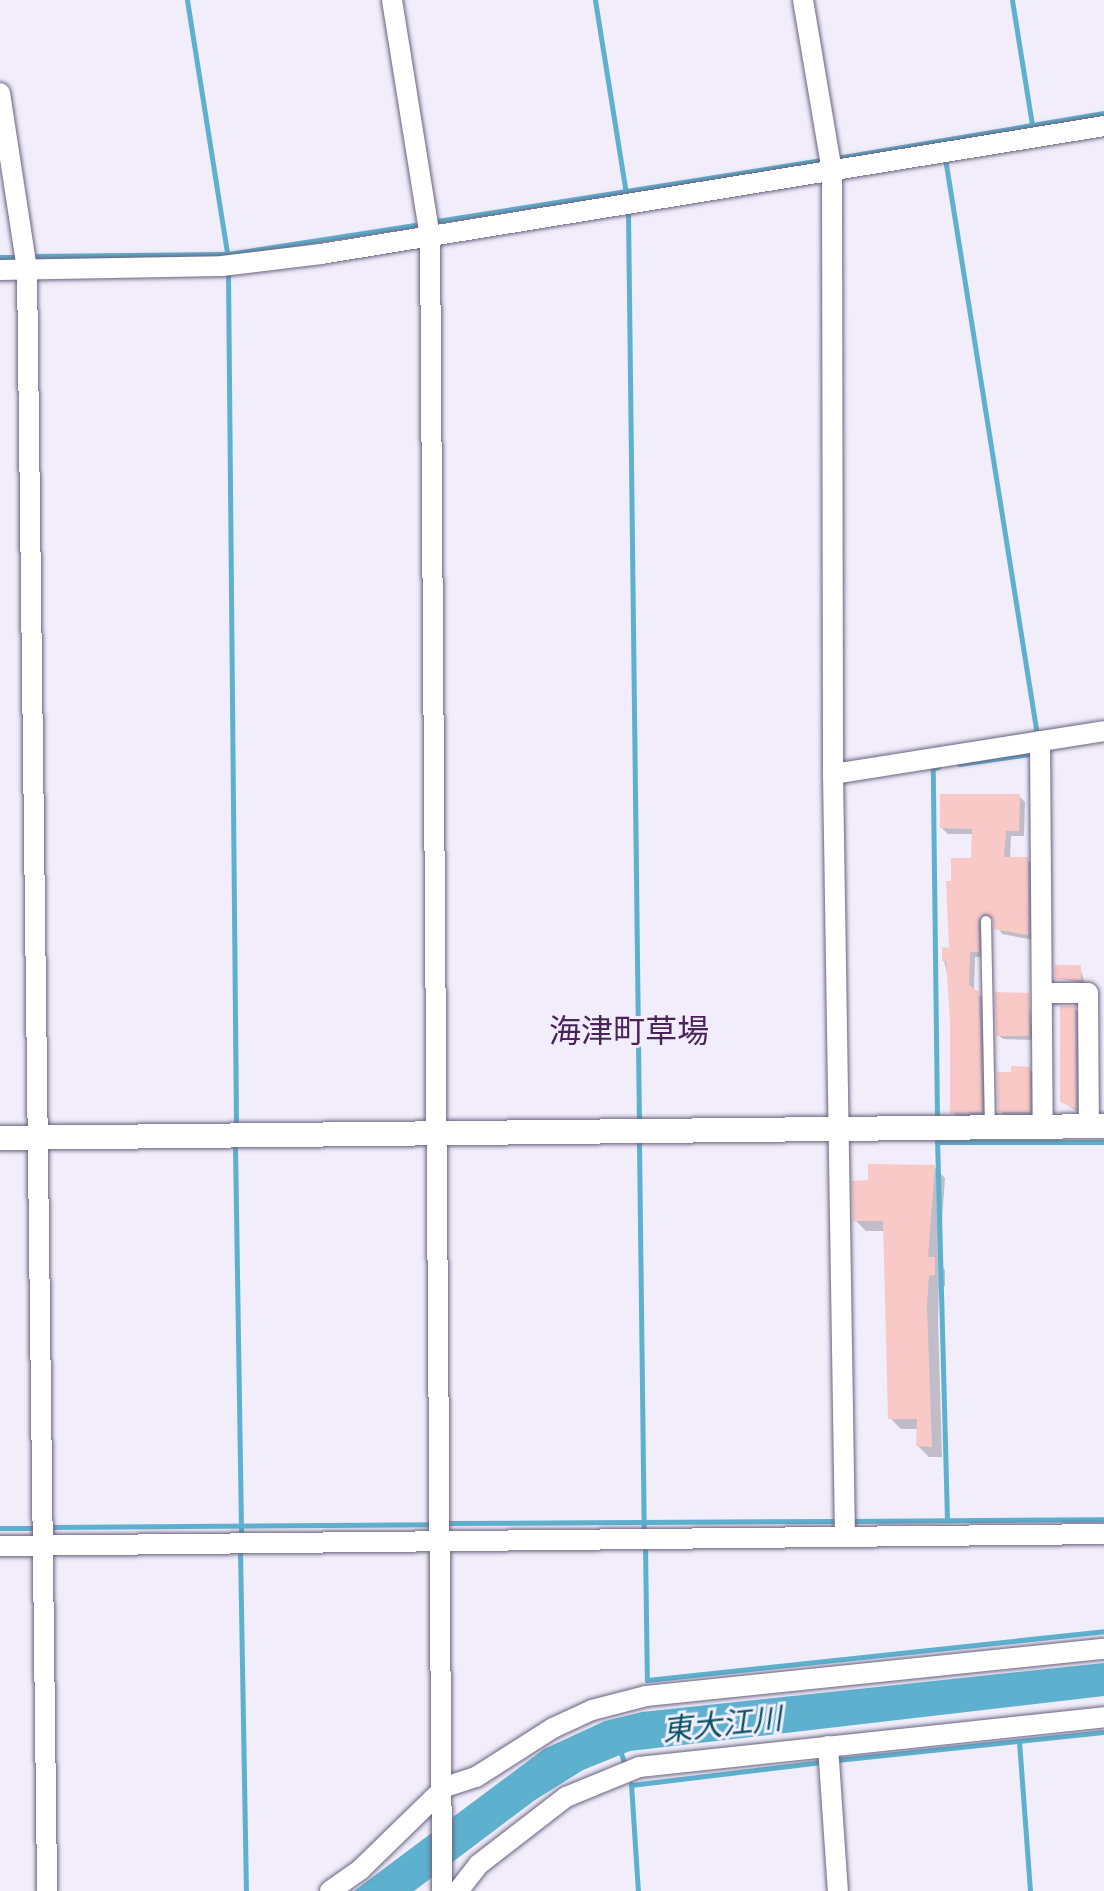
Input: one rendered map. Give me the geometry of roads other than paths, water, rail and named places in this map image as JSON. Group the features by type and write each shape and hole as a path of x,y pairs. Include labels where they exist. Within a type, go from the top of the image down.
{"street":[{"path":"392,0 430,236 447,1890"},
{"path":"803,0 832,172 833,774 845,1534"},
{"path":"0,93 27,269 47,1891"},
{"path":"0,270 222,266 430,236 1104,126"},
{"path":"833,774 1104,731"},
{"path":"1040,741 1043,1127"},
{"path":"0,1138 1096,1126 1088,993 1042,993"},
{"path":"0,1546 845,1534 1104,1534"},
{"path":"330,1891 361,1869 444,1795 553,1728 646,1696 1104,1649"},
{"path":"447,1890 525,1826 596,1780 639,1767 1104,1717"},
{"path":"828,1746 838,1891"}],"lane":[{"path":"986,921 990,1127"}],"water":[{"name":"東大江川","path":"1104,1663 1104,1696 630,1751 583,1770 535,1800 414,1891 354,1891 544,1749 605,1721 642,1712"}],"waterway":[{"path":"187,0 228,258"},
{"path":"595,0 626,194"},
{"path":"1012,0 1032,125"},
{"path":"837,158 1104,113"},
{"path":"945,158 1037,735"},
{"path":"437,221 820,160"},
{"path":"628,212 639,1119"},
{"path":"31,256 228,254 415,225"},
{"path":"0,257 18,257"},
{"path":"228,274 236,1123"},
{"path":"959,764 1029,754 1031,749"},
{"path":"937,1118 933,768 938,767"},
{"path":"947,1520 937,1142 1104,1142"},
{"path":"639,1143 644,1530"},
{"path":"235,1146 241,1533"},
{"path":"849,1521 1104,1519"},
{"path":"450,1523 836,1521"},
{"path":"48,1527 433,1524"},
{"path":"0,1528 35,1528"},
{"path":"645,1545 647,1680 1104,1631"},
{"path":"240,1550 246,1891"},
{"path":"837,1760 1104,1732"},
{"path":"1019,1741 1030,1891"},
{"path":"619,1748 624,1762"},
{"path":"631,1785 820,1762"},
{"path":"631,1784 638,1891"}],"district":[{"name":"海津町草場","path":"629,1032"}]}
